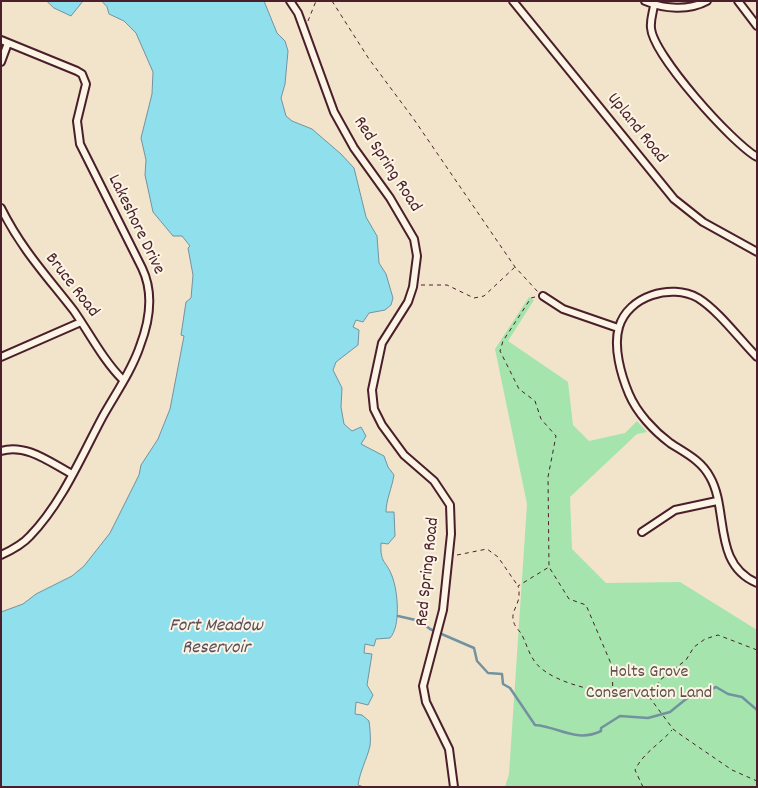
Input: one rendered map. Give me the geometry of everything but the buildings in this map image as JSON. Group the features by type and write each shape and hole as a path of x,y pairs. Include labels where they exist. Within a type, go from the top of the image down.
{"street":[{"name":"Red Spring Road","path":"290,1 304,28 316,66 343,128 364,164 390,198 414,239 417,256 413,287 408,302 382,343 372,390 374,409 390,437 404,455 419,466 446,496 450,505 451,521 443,610 423,686 426,702 449,749 454,787"},
{"name":"Upland Road","path":"513,1 674,199 704,222 757,252"},
{"path":"645,1 654,5 685,8 697,6 707,1"},
{"path":"738,1 757,26"},
{"path":"654,5 650,29 656,44 730,137 757,157"},
{"path":"1,62 4,41"},
{"name":"Lakeshore Drive","path":"1,555 15,548 30,536 46,517 72,474 141,345 148,316 149,286 80,144 77,121 85,89 85,79 77,70 4,41"},
{"name":"Bruce Road","path":"1,208 27,253 123,380"},
{"path":"757,357 713,311 698,299 686,294 662,292 641,300 624,317 618,328 617,345 620,362 633,401 657,432 698,461 706,470 714,486 731,560 750,580 757,583"},
{"path":"543,296 563,309 618,328"},
{"path":"1,357 81,322"},
{"path":"1,451 12,448 25,450 72,474"},
{"path":"642,532 675,510 717,502"}],"path":[{"path":"304,28 316,1"},
{"path":"332,1 369,59 413,118 515,267 543,296"},
{"path":"413,287 447,285 474,298 484,296 515,267"},
{"path":"543,296 531,298 503,341 500,352 519,388 535,401 541,419 556,436 548,478 549,567 568,599 586,605 612,666 613,694"},
{"path":"448,556 487,549 498,557 518,586 521,597 512,615 514,624 523,636 524,645 536,663 546,673 584,688 613,694 650,698 673,729 732,770 757,781"},
{"path":"518,586 549,567"},
{"path":"650,698 660,680 686,660 694,647 705,639 718,635 757,650"},
{"path":"642,787 635,770 639,760 662,742 673,729"}],"green space":[{"name":"Holts Grove Conservation Land","path":"529,297 534,300 508,341 568,382 573,425 589,441 625,433 637,421 647,432 637,434 570,497 572,549 606,583 680,582 757,630 757,787 505,787 509,774 527,504 495,349"}],"water":[{"path":"47,1 83,1 71,16 54,8"},
{"name":"Fort Meadow Reservoir","path":"102,1 264,1 277,33 285,41 288,51 285,84 281,98 286,116 292,121 312,129 354,168 366,217 377,236 379,263 386,274 393,298 391,305 385,310 369,313 363,322 356,320 353,327 359,330 358,345 336,362 333,370 342,388 341,407 344,424 352,431 361,427 366,436 361,444 384,456 388,467 394,475 386,512 394,512 395,536 388,544 381,543 381,550 382,558 394,582 397,599 397,617 396,625 390,638 376,639 374,646 365,644 364,653 372,654 367,685 373,695 368,705 356,702 355,714 362,715 369,721 370,746 358,785 364,787 1,787 1,612 23,604 36,594 72,576 84,566 110,533 139,475 141,465 158,439 170,409 184,336 181,335 186,302 191,298 193,275 188,248 190,246 182,236 173,236 153,212 145,175 146,160 141,138 152,94 153,72 136,33 124,21 109,14 107,7"}],"waterway":[{"path":"398,616 420,621 430,629 474,648 477,661 488,673 502,674 503,684 510,688 535,725 576,735 592,734 601,731 601,728 620,716 648,718 670,712 696,691 707,691 716,687 728,694 742,697 757,710"}]}
